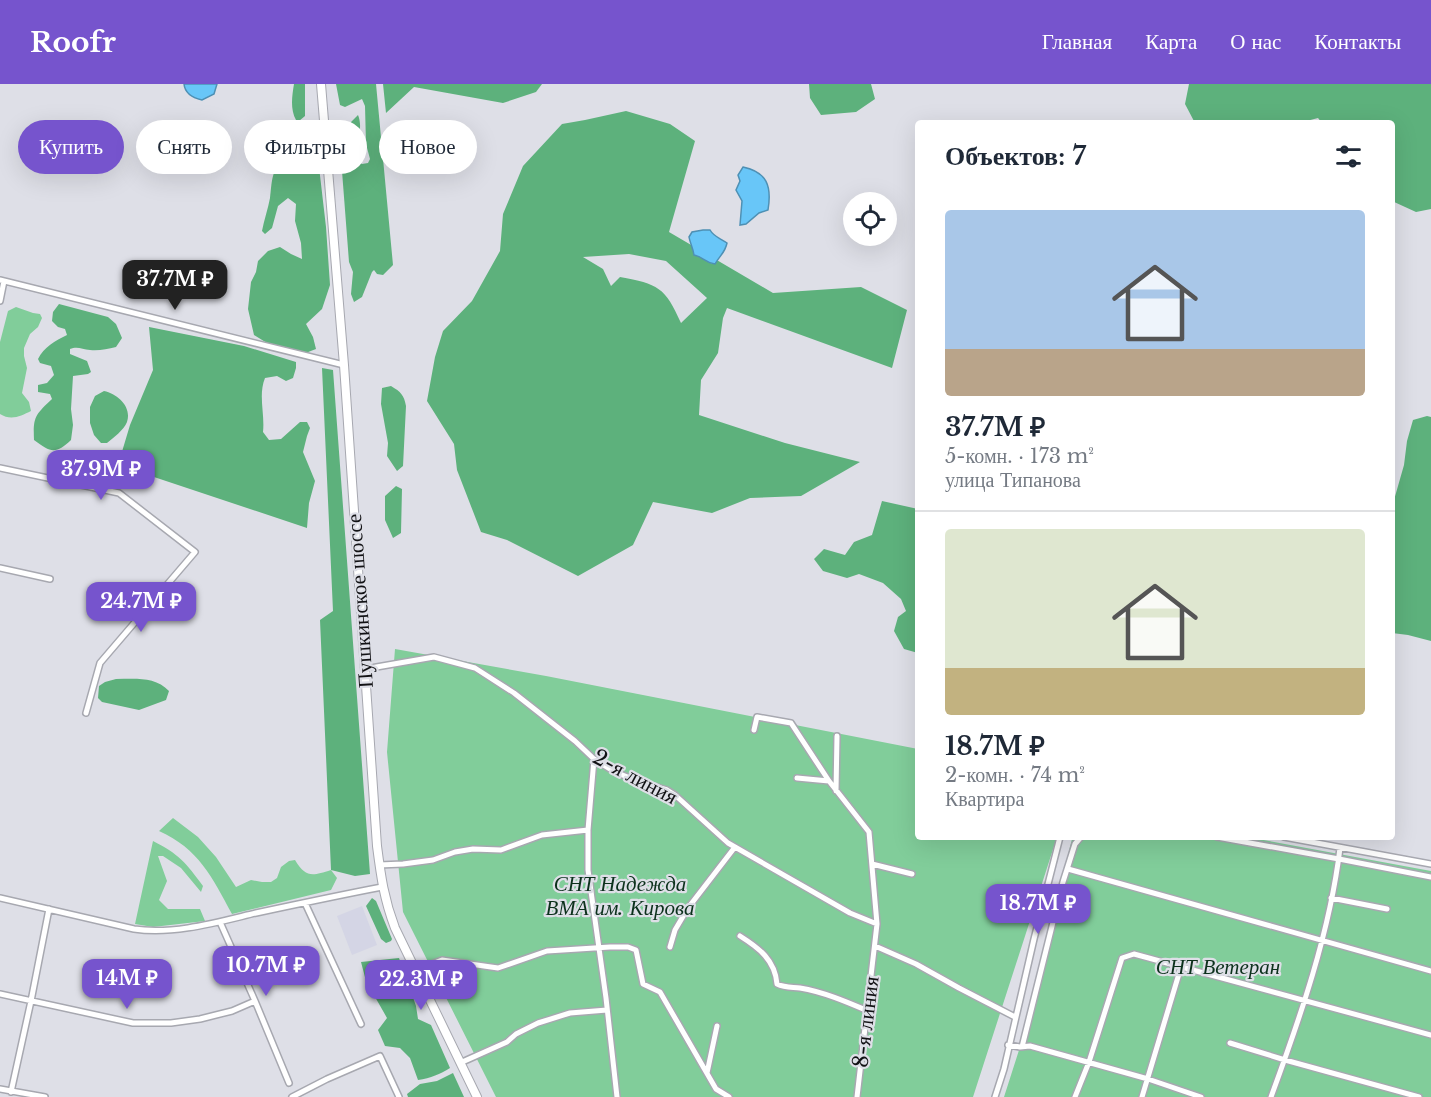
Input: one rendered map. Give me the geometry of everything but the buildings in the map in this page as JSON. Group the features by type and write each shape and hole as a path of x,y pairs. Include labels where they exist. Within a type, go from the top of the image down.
{"main road":[{"name":"Пушкинское шоссе","path":"321,84 382,887 395,928 477,1097"}],"street":[{"path":"0,301 2,281 344,364"},
{"path":"0,468 118,493 195,552 100,663 86,713"},
{"path":"0,568 50,579"},
{"name":"2-я линия","path":"365,669 434,657 475,668 514,693 594,759 615,772 667,790 728,843 850,913 877,924"},
{"path":"754,730 757,717 791,723 828,781 869,832 877,924 875,946 916,964 1015,1017"},
{"path":"836,790 837,736"},
{"path":"594,759 588,830 588,870 617,1097"},
{"path":"796,778 828,781"},
{"path":"379,865 433,860 454,852 473,849 501,850 542,836 588,830"},
{"path":"995,1097 1004,1069 1059,840"},
{"path":"1022,1047 1063,882 1075,844 1078,840"},
{"path":"1234,840 1431,877"},
{"path":"1300,840 1431,864"},
{"path":"670,947 675,930 688,908 735,847"},
{"path":"1271,1097 1285,1060 1322,941 1341,848"},
{"path":"872,864 912,874"},
{"path":"1068,869 1431,971"},
{"path":"0,898 143,931 171,930 220,922 382,887"},
{"path":"1331,898 1387,909"},
{"path":"305,903 361,1024"},
{"path":"11,1092 48,909"},
{"path":"220,922 289,1083"},
{"path":"740,936 758,948 773,966 777,984 784,988 800,988 835,998 868,1011"},
{"name":"8-я линия","path":"857,1097 875,946"},
{"path":"416,970 431,963 447,960 498,968 547,951 628,947 636,950 643,984 660,993 716,1089 729,1097"},
{"path":"1076,1097 1122,958 1134,954 1431,1035"},
{"path":"1142,1097 1181,967"},
{"path":"0,994 133,1023 171,1023 200,1018 232,1011 255,1001"},
{"path":"460,1062 507,1042 516,1034 538,1023 570,1013 607,1010"},
{"path":"706,1073 717,1026"},
{"path":"1230,1043 1419,1097"},
{"path":"1008,1045 1030,1046 1149,1079 1201,1097"},
{"path":"292,1097 380,1056 399,1097"},
{"path":"0,1089 45,1097"}],"shaded area":[{"path":"362,906 377,945 352,955 337,916"}],"green space":[{"path":"294,84 305,84 305,116 300,120 296,120 294,116 292,98"},
{"path":"336,84 376,84 379,120 379,174 384,174 393,265 383,275 377,274 374,270 362,297 354,302 351,294 353,272 349,262 342,174 367,174 367,163 370,159 367,148 367,120 362,99 345,107 340,105"},
{"path":"383,84 542,84 536,92 503,103 414,87 386,113"},
{"path":"809,84 871,84 875,99 856,112 821,115 810,98"},
{"path":"1189,84 1431,84 1431,209 1416,212 1395,202 1395,120 1320,120 1318,118 1310,120 1193,120 1185,104"},
{"path":"626,111 670,124 695,141 669,232 773,293 861,287 907,310 892,368 727,308 723,318 718,353 701,380 699,415 785,443 860,462 801,496 750,498 712,513 653,502 633,545 578,576 507,540 481,532 457,470 454,444 427,401 435,357 443,331 472,301 500,251 503,214 523,166 562,124","holes":["629,254 666,261 707,298 681,323 665,294 659,289 643,282 620,277 611,286 603,269 583,257"]},
{"path":"274,174 320,174 330,285 322,309 306,324 316,349 303,354 267,343 254,335 248,309 251,282 258,261 268,251 280,247 302,259 301,243 295,221 296,204 288,198 278,206 272,228 265,234 262,231"},
{"path":"59,304 108,317 116,324 122,338 116,347 97,350 70,349 70,354 87,361 91,372 73,376 71,440 61,448 53,450 34,440 34,426 36,417 52,399 50,394 38,392 38,385 47,383 54,375 51,366 40,363 38,359 54,342 67,335 65,329 58,327 52,321 53,312"},
{"path":"16,307 40,314 42,318 38,327 30,334 24,348 27,368 22,393 29,402 31,411 12,417 0,414 0,342 8,311"},
{"path":"149,327 244,346 296,362 293,378 286,381 277,376 265,378 262,391 263,432 269,440 281,439 300,422 307,422 310,428 303,452 315,481 309,503 307,528 118,465 130,425 153,370"},
{"path":"322,368 333,370 370,874 355,876 331,870 320,620 333,611"},
{"path":"391,386 402,394 406,406 403,466 397,471 387,456 388,443 381,404 382,388"},
{"path":"104,391 123,402 128,416 126,425 118,434 107,443 101,443 94,435 90,423 90,407 95,396"},
{"path":"1431,417 1431,641 1395,633 1395,496 1413,420"},
{"path":"396,486 402,489 401,533 393,538 385,520 385,496"},
{"path":"882,501 915,508 915,652 904,649 894,631 898,617 906,611 901,599 883,583 859,574 847,578 823,571 814,559 824,549 845,555 854,542 872,535"},
{"name":"СНТ Надежда ВМА им. Кирова","path":"395,649 546,676 915,748 915,840 1056,840 973,1097 496,1097 403,912 387,752"},
{"path":"116,679 151,681 169,691 166,700 139,710 102,702 98,698 99,686"},
{"path":"173,818 198,837 216,857 236,887 251,880 271,882 277,878 281,867 295,860 306,873 314,874 331,870 337,878 331,890 232,914 203,865 184,846 159,831"},
{"name":"СНТ Ветеран","path":"1072,840 1263,840 1431,871 1431,1097 1004,1097 1020,1047"},
{"path":"153,841 181,860 203,886 201,892 181,868 163,856 158,856 167,881 159,900 168,909 200,909 205,921 153,927 135,924"},
{"path":"372,898 376,901 392,939 386,943 381,939 366,906"},
{"path":"399,958 416,1006 418,1019 431,1025 450,1068 435,1076 418,1080 410,1058 400,1048 385,1046 378,1030 387,1018 366,981 361,962"},
{"path":"453,1073 464,1097 408,1097 407,1094 420,1084 437,1081"}],"water":[{"path":"184,84 217,84 214,94 202,100 190,95"},
{"path":"743,167 763,176 768,187 769,201 768,210 759,213 746,224 740,225 742,201 736,190 740,181 738,175"},
{"path":"710,230 727,243 724,252 715,264 694,255 689,237 692,232"}]}
